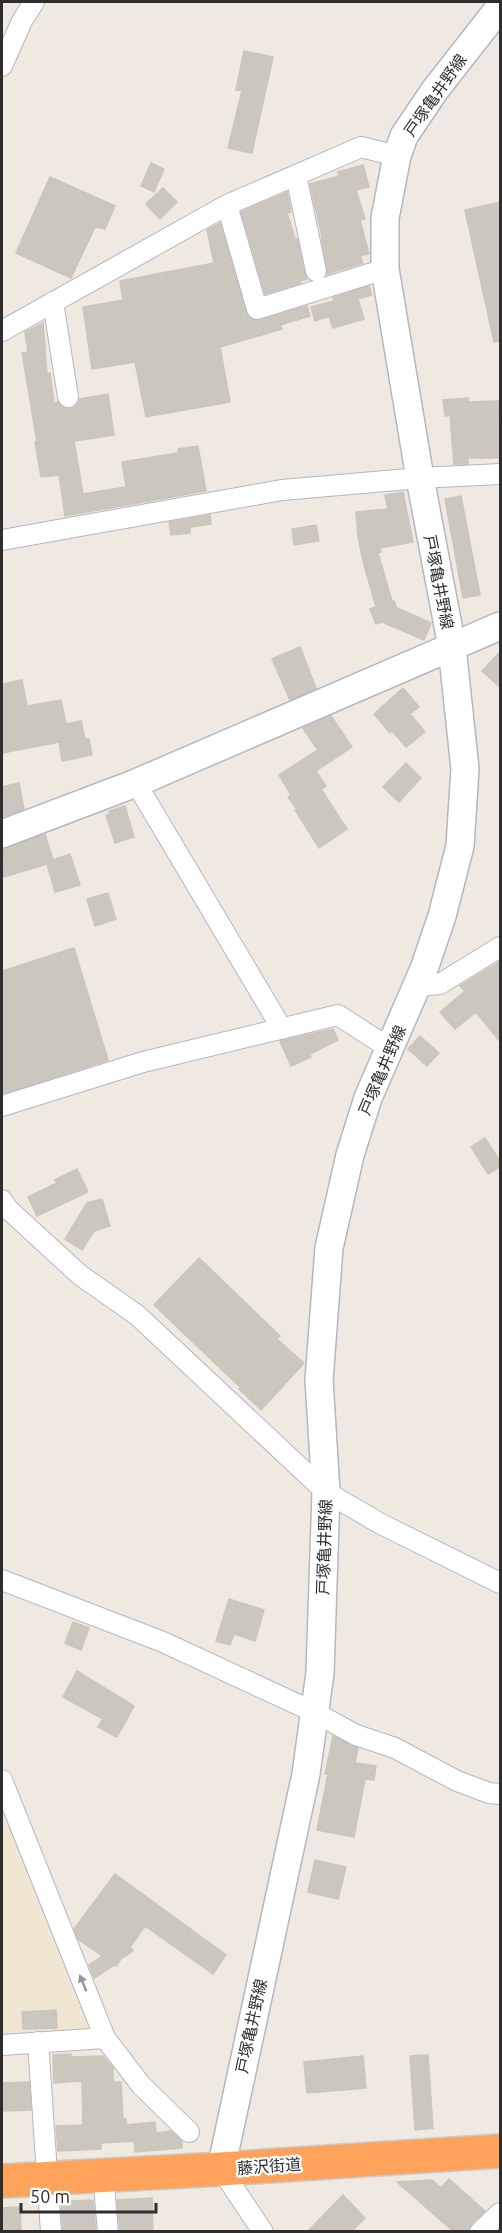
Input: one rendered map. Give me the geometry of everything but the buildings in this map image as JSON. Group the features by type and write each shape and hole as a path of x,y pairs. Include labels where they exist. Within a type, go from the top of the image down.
{"highway":[{"name":"藤沢街道","path":"2,2181 501,2151"}],"main road":[{"name":"戸塚亀井野線","path":"221,2169 306,1774 320,1672 326,1492 319,1380 328,1248 350,1155 368,1098 418,986 442,916 460,846 465,769 452,647 420,478 385,269 385,218 397,156 405,136 435,90 501,7"},
{"path":"2,834 136,783 501,626"}],"street":[{"path":"2,66 22,21 34,2"},
{"path":"2,331 227,204 361,147 397,156"},
{"path":"296,175 316,271"},
{"path":"227,204 257,309 385,269"},
{"path":"53,302 68,397"},
{"path":"2,540 282,490 420,478 501,474"},
{"path":"136,783 282,1029"},
{"path":"418,986 440,984 501,947"},
{"path":"2,1106 143,1062 338,1015 389,1048"},
{"path":"2,1200 8,1209 80,1275 137,1315 326,1492 381,1524 501,1583"},
{"path":"2,1580 163,1642 314,1712 356,1735 395,1748 457,1780 501,1794"},
{"path":"2,1780 105,2038 141,2085 189,2132"},
{"path":"2,2044 105,2038"},
{"path":"38,2042 51,2232"},
{"path":"221,2169 262,2232"},
{"path":"103,2174 108,2232"},
{"path":"480,2232 501,2214"}],"shaded area":[{"path":"2,1796 95,2024 89,2032 2,2038"}]}
